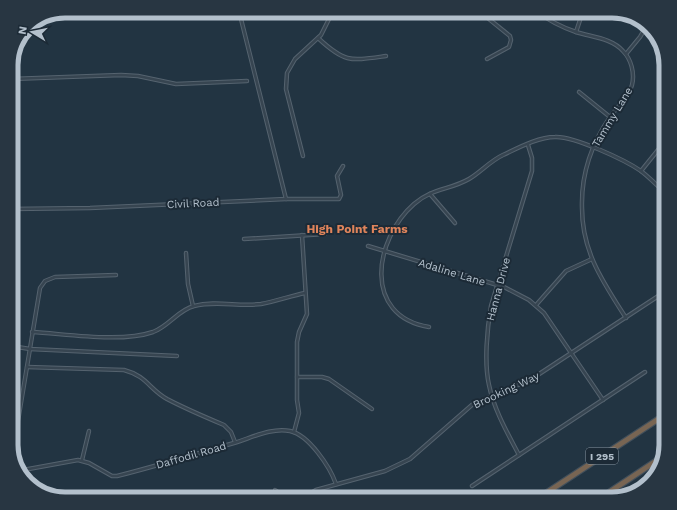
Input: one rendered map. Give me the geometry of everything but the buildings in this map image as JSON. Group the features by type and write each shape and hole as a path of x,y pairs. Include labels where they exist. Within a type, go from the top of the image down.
{"highway":[{"name":"I 295","path":"548,492 659,419"},
{"path":"610,492 656,461"}],"street":[{"path":"241,18 286,199"},
{"path":"303,156 286,89 286,78 289,67 295,59 318,38 329,18"},
{"path":"487,59 508,47 511,40 510,36 488,18"},
{"path":"547,18 576,32 614,44 626,54 643,30"},
{"path":"576,32 581,18"},
{"path":"318,38 337,55 347,59 358,60 386,56"},
{"name":"Tammy Lane","path":"626,54 632,70 632,85 627,96 610,117 593,148 585,175 582,207 584,234 592,259 600,277 626,318"},
{"path":"18,79 121,75 138,76 176,84 247,81"},
{"path":"579,92 610,117"},
{"path":"429,327 407,320 396,312 388,302 383,290 380,273 385,251 402,217 412,206 430,194 467,181 495,159 545,138 560,137 593,148 624,162 641,171 659,188"},
{"name":"Hanna Drive","path":"519,455 491,395 487,370 488,327 491,306 530,178 532,158 528,145"},
{"path":"641,171 659,149"},
{"name":"Civil Road","path":"18,209 90,208 286,199 339,199 341,195 337,176 343,166"},
{"path":"430,194 455,222"},
{"path":"244,239 325,234"},
{"path":"302,235 307,314 299,332 297,342 297,400 299,413 294,432 317,452 328,466 336,484"},
{"name":"Adaline Lane","path":"368,246 498,286 517,293 536,305 544,313 603,400"},
{"path":"186,253 188,284 193,306"},
{"path":"536,305 566,272 592,259"},
{"path":"18,422 39,293 46,281 58,277 116,275"},
{"path":"32,332 122,337 140,336 155,331 193,306 207,303 260,304 305,293"},
{"name":"Brooking Way","path":"313,492 385,471 410,459 427,446 466,409 491,395 530,380 659,296"},
{"path":"18,347 30,349 177,356"},
{"path":"27,366 124,370 135,373 168,399 224,425 231,432 235,442"},
{"path":"472,486 645,372"},
{"path":"297,377 322,377 329,379 372,409"},
{"name":"Daffodil Road","path":"82,460 112,476 117,476 278,430 294,432"},
{"path":"26,470 82,460 89,431"}],"district":[{"name":"High Point Farms","path":"357,229"}]}
